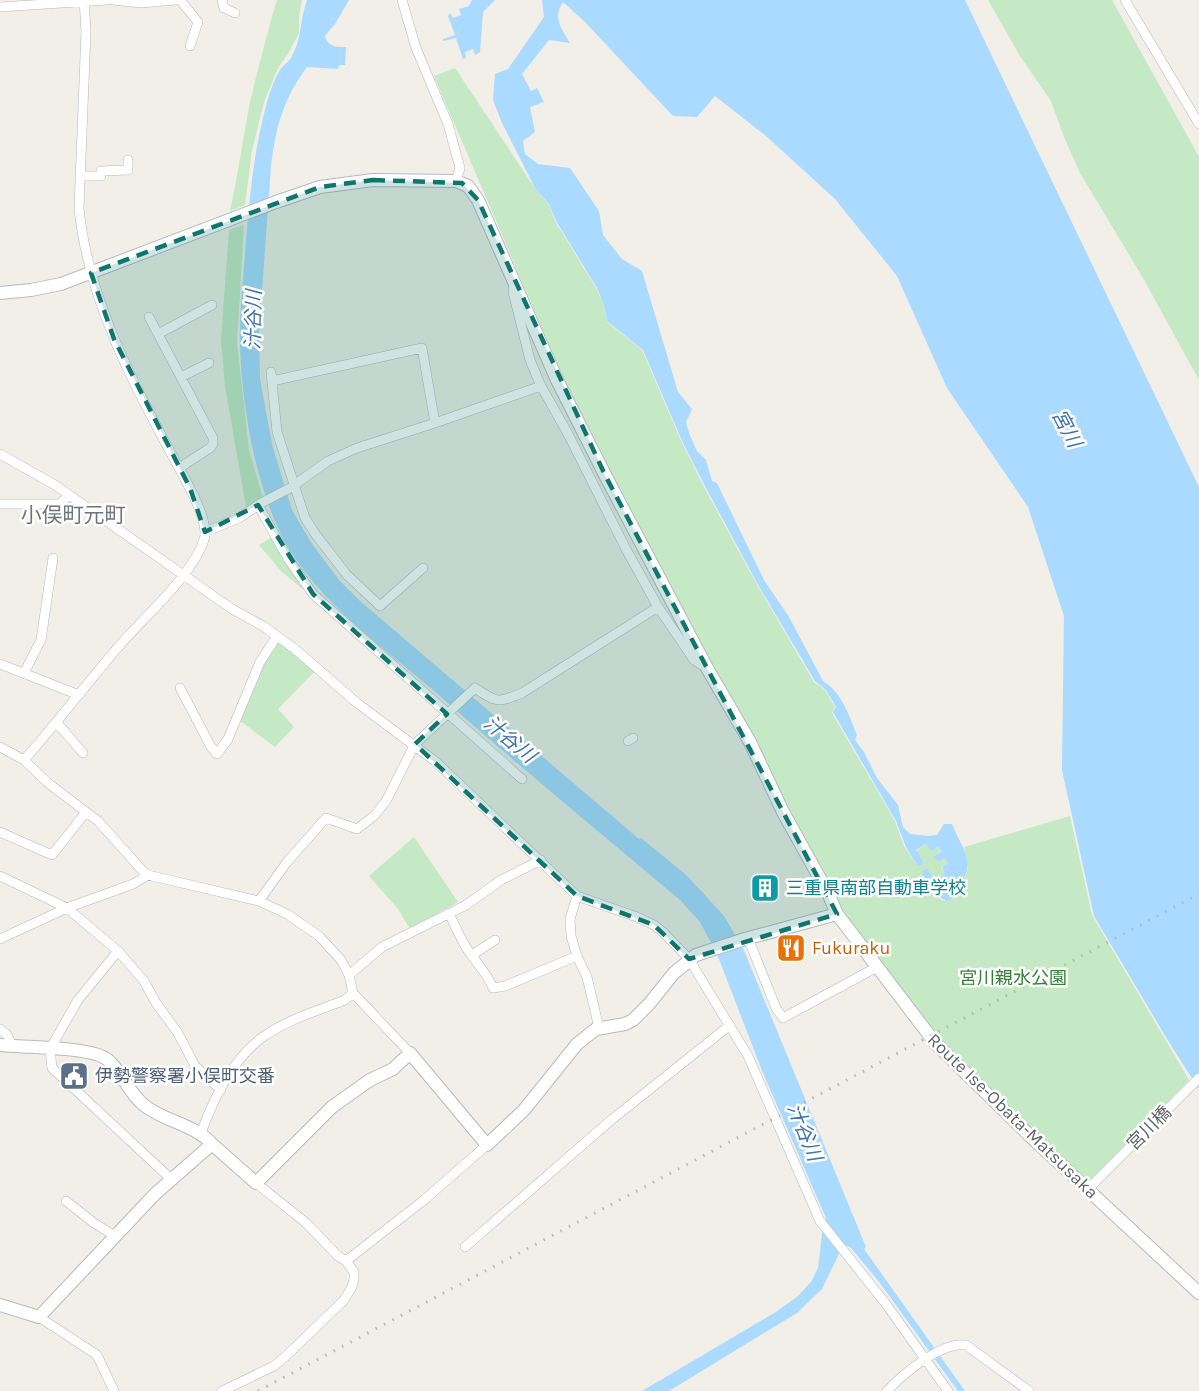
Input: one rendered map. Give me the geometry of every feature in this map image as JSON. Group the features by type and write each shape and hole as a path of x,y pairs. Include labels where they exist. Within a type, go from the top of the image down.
{"main road":[{"path":"0,293 61,284 320,187 358,181 456,181"},
{"name":"Route Ise-Obata-Matsusaka","path":"456,181 468,186 478,200 557,380 707,668 750,742 783,812 828,893 837,914 936,1044 1028,1134 1199,1293"},
{"path":"6,1046 76,1050 101,1055 115,1067 129,1089 145,1106 201,1133 256,1183 332,1107 370,1080 393,1069 410,1053 487,1145 524,1110 577,1044 590,1032 633,1020 689,959 707,950 837,914"},
{"path":"0,1305 39,1317 155,1194 212,1144"}],"street":[{"path":"24,760 120,645 184,574 200,549 206,532 190,488 114,339 91,273 82,237 79,207 86,31 84,0"},
{"path":"0,7 108,0"},
{"path":"113,0 141,3 178,0 198,22 190,46"},
{"path":"222,0 224,8 235,13"},
{"path":"402,0 416,48 448,124 460,168 456,181"},
{"path":"1125,0 1199,124"},
{"path":"80,176 101,176 101,171 128,170 128,160"},
{"path":"514,281 513,292 519,320 530,360 541,386 658,607 694,660 707,668"},
{"path":"158,334 212,305"},
{"path":"149,317 213,438 210,448 179,468"},
{"path":"423,568 380,606 347,575 305,518 291,487 277,432 271,376 422,348 435,423"},
{"path":"181,377 208,363"},
{"path":"206,532 239,518 291,487 328,461 347,452 541,386"},
{"path":"0,454 55,485 232,609 295,649 357,703 435,761 578,896 654,925 664,933 689,959 748,1056 820,1221 886,1304 948,1391"},
{"path":"0,504 59,504 69,496"},
{"path":"261,503 289,560 313,594 522,779"},
{"path":"24,673 41,640 53,558"},
{"path":"259,901 287,862 326,818 357,829 374,816 386,801 415,744 475,688 489,698 503,701 522,693 658,607"},
{"path":"180,688 210,747 217,754 228,739 260,662 276,636"},
{"path":"0,664 79,695"},
{"path":"57,723 83,753"},
{"path":"0,747 24,760 48,783 98,820 148,875 259,901 287,914 324,940 341,960 349,975 353,993 410,1053"},
{"path":"0,832 52,855 86,812"},
{"path":"349,975 382,947 466,905 501,880 541,860"},
{"path":"0,939 66,908 133,884 148,875"},
{"path":"0,876 66,908 118,951 144,981 156,1003 178,1033 195,1066 221,1090"},
{"path":"578,896 570,919 571,936 587,977 599,1028"},
{"path":"449,913 460,937 471,955 487,973 493,988 505,986 577,956"},
{"path":"747,939 776,1008 783,1017 877,967"},
{"path":"471,955 495,940"},
{"path":"118,951 78,1000 50,1049 52,1068 172,1180"},
{"path":"201,1133 221,1090 238,1061 262,1038 284,1025 345,1000 353,993"},
{"path":"465,1247 610,1121 730,1025"},
{"path":"0,1029 7,1035 6,1046"},
{"name":"宮川橋","path":"1088,1189 1199,1078"},
{"path":"346,1261 424,1200 487,1145"},
{"path":"222,1391 274,1366 332,1313 352,1287 354,1272 346,1261 338,1256 305,1222 256,1183"},
{"path":"66,1201 94,1224 115,1236"},
{"path":"39,1317 97,1355 114,1391"},
{"path":"887,1391 902,1376 942,1349 960,1344 966,1345 1029,1391"}],"highlighted area":[{"path":"373,180 462,183 478,200 605,475 837,914 689,959 654,925 577,896 415,744 447,714 313,594 258,505 205,532 190,488 114,339 91,273 320,187"}],"green space":[{"path":"277,0 302,0 299,33 279,66 264,102 252,150 245,205 230,211 250,102"},
{"path":"988,0 1112,0 1192,144 1199,157 1199,380 1143,278 1080,173 1051,101 1020,56"},
{"name":"宮川親水公園","path":"455,68 536,190 549,205 555,221 596,288 604,305 607,322 642,350 682,443 705,489 756,583 814,682 825,690 835,707 832,713 895,821 904,846 918,867 924,863 916,851 926,844 931,851 938,847 940,852 934,856 938,862 945,858 948,863 941,867 945,874 935,880 927,868 921,872 933,892 946,901 951,900 961,889 968,868 964,847 1070,816 1092,915 1189,1080 1086,1187 929,1036 877,967 831,890 707,668 565,382 434,76"},
{"path":"244,225 237,342 249,450 263,498 246,507 225,386 221,340 229,230"},
{"path":"271,538 304,590 282,572 259,545"},
{"path":"277,636 317,669 278,709 294,727 275,747 239,720"},
{"path":"414,837 458,902 410,929 398,909 369,876"}],"water":[{"name":"汁谷川","path":"307,0 349,0 325,36 330,44 346,47 345,65 339,65 338,69 307,67 286,102 275,139 271,166 259,333 260,378 273,448 292,510 312,544 339,580 360,601 639,839 641,838 685,874 724,916 743,948 866,1247 864,1249 965,1391 958,1391 880,1283 851,1248 842,1243 822,1289 797,1313 669,1391 642,1391 776,1312 798,1296 811,1282 818,1268 826,1218 763,1073 717,954 700,922 680,900 345,615 307,574 279,530 260,480 248,425 241,371 241,311 250,197 262,124 276,78 295,51"},
{"path":"472,0 495,0 483,12 480,52 475,55 473,49 465,52 466,58 463,59 456,38 443,41 443,39 455,35 448,16 450,13 453,18 461,15 459,9 469,6"},
{"name":"宮川","path":"542,0 965,0 1199,487 1199,1089 1094,916 1062,770 1064,616 1028,507 947,388 897,276 835,199 766,136 715,96 697,117 673,116 585,22 563,2 558,18 570,43 549,40 522,74 531,91 537,88 544,102 530,107 535,132 523,141 525,154 538,164 570,168 599,211 603,235 622,259 642,271 678,392 692,409 686,422 689,433 697,451 706,460 712,481 717,483 764,580 789,617 823,681 835,691 844,705 857,735 855,740 877,778 898,805 903,827 910,834 929,836 937,835 944,824 952,824 967,858 967,870 961,889 951,900 946,901 935,894 921,872 927,868 935,880 945,874 942,867 948,863 945,858 938,862 934,856 941,852 938,847 931,851 926,844 916,850 924,863 918,867 906,847 896,821 833,712 836,707 826,690 815,681 757,583 707,490 683,443 643,350 607,321 597,288 556,221 549,204 536,190 502,123 493,100 495,74 508,69 544,17"}],"railway":[{"path":"258,1391 1199,894"}],"place":[{"name":"三重県南部自動車学校","path":"765,888"},
{"name":"Fukuraku","path":"791,948"},
{"name":"伊勢警察署小俣町交番","path":"74,1076"}],"district":[{"name":"小俣町元町","path":"73,515"}]}
